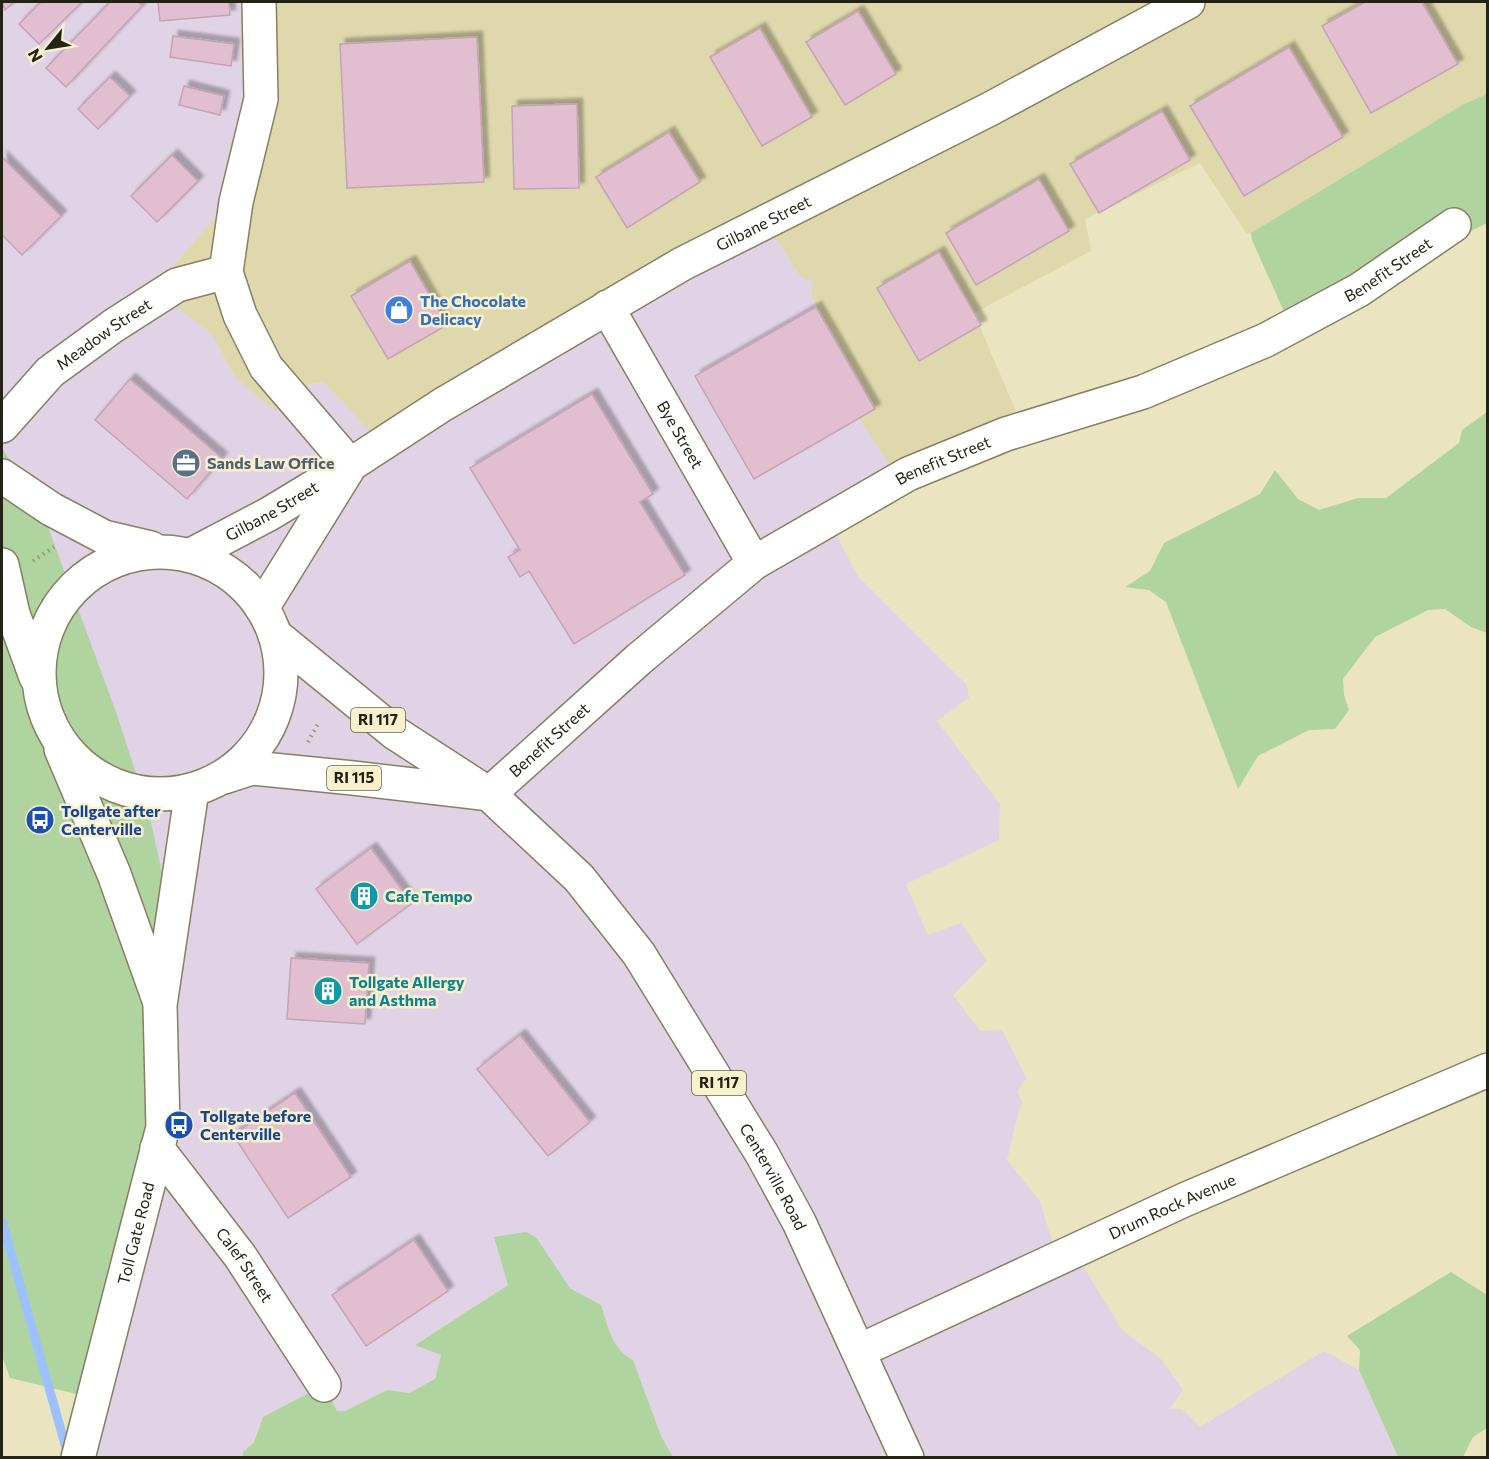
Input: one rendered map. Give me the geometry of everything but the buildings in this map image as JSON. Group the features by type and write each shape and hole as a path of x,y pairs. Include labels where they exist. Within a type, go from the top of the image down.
{"street":[{"path":"259,2 261,99 236,202 226,272 240,315 266,367 350,465"},
{"name":"Gilbane Street","path":"176,553 269,514 442,405 681,264 990,109 1188,2"},
{"name":"Benefit Street","path":"489,794 639,659 754,563 908,474 1006,434 1143,392 1266,340 1359,290 1454,225"},
{"name":"Meadow Street","path":"2,426 50,372 113,326 177,285 226,272"},
{"name":"Bye Street","path":"607,307 754,563"},
{"name":"Gilbane Street","path":"269,621 350,465"},
{"name":"Centerville Road","path":"2,476 51,509 104,537 176,553 219,567 227,572 243,584 269,621 394,734 489,794 579,878 639,954 762,1154 799,1222 908,1458"},
{"path":"39,687 41,646 57,608 85,577 120,557 176,553"},
{"path":"13,566 14,614 53,729 77,762 112,784 152,794 206,784 252,753 273,717 281,676 269,621"},
{"name":"Toll Gate Road","path":"53,729 114,874 160,1005"},
{"name":"RI 115","path":"206,784 252,768 489,794"},
{"name":"Toll Gate Road","path":"78,1458 163,1128 160,1005 206,784"},
{"name":"Drum Rock Avenue","path":"859,1351 1184,1200 1488,1070"},
{"name":"Calef Street","path":"157,1148 240,1256 324,1385"},
{"name":"Centerville Road","path":"888,1415 902,1458"}],"path":[{"path":"13,566 60,543"},
{"path":"307,745 318,724"}],"shaded area":[{"path":"2,2 257,2 240,189 163,278 156,290 211,333 235,377 296,387 324,382 381,443 766,223 813,282 898,478 828,520 858,576 967,685 969,698 937,721 1000,804 999,840 906,884 928,935 961,923 987,961 953,995 980,1031 1002,1030 1025,1075 1026,1079 1017,1092 1023,1103 1019,1110 1007,1160 1040,1201 1056,1254 1075,1253 1122,1330 1161,1359 1183,1390 1169,1409 1182,1409 1200,1427 1324,1351 1359,1370 1398,1457 903,1458 898,1447 873,1458 673,1457 661,1436 633,1361 624,1356 613,1341 601,1305 570,1288 536,1237 508,1285 416,1344 442,1355 435,1379 409,1393 387,1390 345,1411 337,1411 324,1386 263,1417 253,1442 243,1452 242,1457 76,1457 165,886 149,813 28,487 2,448"},
{"path":"257,2 1487,2 1487,94 1462,105 1251,233 1247,234 1200,163 1085,219 1091,251 974,313 1021,423 898,478 845,396 812,294 813,282 800,276 766,223 381,443 324,382 296,387 287,413 273,409 235,377 211,333 155,290 240,189"}],"green space":[{"path":"1487,94 1487,223 1290,325 1252,240 1251,233 1462,105"},
{"path":"1487,412 1487,633 1471,627 1445,609 1428,610 1375,637 1343,679 1344,695 1349,710 1335,729 1309,730 1258,756 1238,789 1166,602 1149,590 1125,587 1150,571 1164,543 1260,494 1275,470 1298,499 1319,510 1358,498 1386,498 1459,443 1462,430"},
{"path":"2,448 28,487 47,524 116,712 149,813 165,886 177,984 89,1397 10,1378 2,1356"},
{"path":"526,1232 536,1237 570,1288 601,1305 615,1344 633,1360 661,1436 673,1457 242,1458 243,1452 254,1442 263,1417 324,1385 337,1411 345,1411 387,1390 409,1393 435,1379 441,1355 415,1345 508,1285 494,1237"},
{"path":"1451,1272 1487,1295 1487,1428 1473,1437 1463,1457 1398,1457 1359,1370 1360,1350 1347,1336"}],"waterway":[{"path":"2,1221 68,1455"}],"place":[{"name":"The Chocolate Delicacy","path":"399,310"},
{"name":"Sands Law Office","path":"186,463"},
{"name":"Tollgate after Centerville","path":"40,820"},
{"name":"Cafe Tempo","path":"364,896"},
{"name":"Tollgate Allergy and Asthma","path":"328,991"},
{"name":"Tollgate before Centerville","path":"179,1125"}]}
